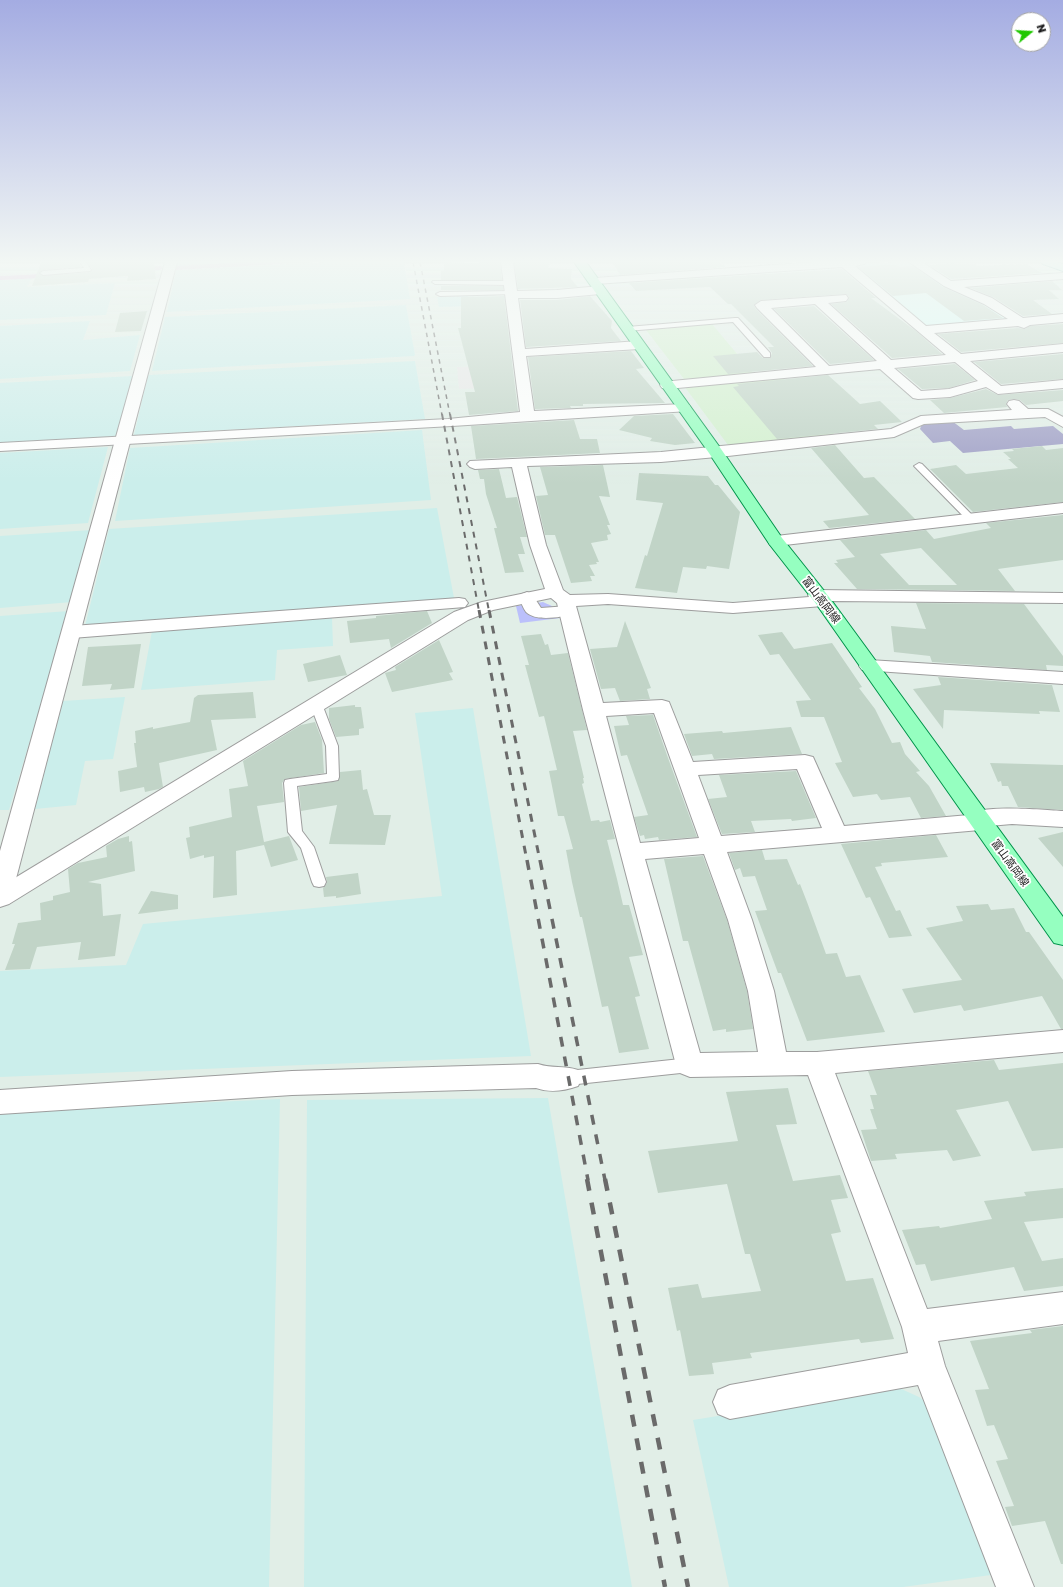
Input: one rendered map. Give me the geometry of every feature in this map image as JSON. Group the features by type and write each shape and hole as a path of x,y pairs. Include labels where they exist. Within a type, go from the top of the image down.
{"main road":[{"name":"富山高岡線","path":"632,336 716,452 776,541 820,598 1063,936"}],"street":[{"path":"0,894 151,336"},
{"path":"518,336 528,416"},
{"path":"792,336 826,370"},
{"path":"855,336 918,395 950,393 994,386 1063,384"},
{"path":"931,336 994,386 1024,413"},
{"path":"1044,340 1060,350"},
{"path":"520,353 639,345"},
{"path":"667,385 1060,350"},
{"path":"0,447 684,408"},
{"path":"475,464 661,457 716,452 894,433 921,420 1024,413 1048,413 1063,423"},
{"path":"518,462 538,544 563,601 690,1065 818,1063 1063,1041"},
{"path":"776,541 1063,508"},
{"path":"0,898 461,616 488,606 527,597 563,601 608,600 733,608 820,598 1063,598"},
{"path":"72,632 460,603"},
{"path":"868,666 1063,678"},
{"path":"593,710 662,706 740,920 761,991 774,1063"},
{"path":"685,769 805,762 836,834"},
{"path":"631,852 836,834 979,820 1005,816 1063,819"},
{"path":"818,1063 918,1327 928,1366 1015,1587"},
{"path":"0,1102 292,1083 538,1076 547,1080 568,1078"},
{"path":"918,1327 1063,1308"},
{"path":"730,1402 928,1366"}],"lane":[{"path":"750,336 768,355"},
{"path":"919,466 971,518"},
{"path":"316,704 332,746 333,777 290,783 295,832 307,847 319,882"},
{"path":"568,1078 690,1065"}],"shaded area":[{"path":"0,336 84,336 83,340 140,336 130,371 0,379"},
{"path":"160,336 412,336 415,355 414,356 152,371"},
{"path":"651,336 722,336 754,374 684,379"},
{"path":"415,361 425,419 134,435 148,375"},
{"path":"512,365 514,387 459,389 457,367"},
{"path":"133,376 117,438 0,445 0,383"},
{"path":"783,378 837,437 731,449 684,386"},
{"path":"952,421 964,430 1011,426 1014,429 1053,426 1063,434 1063,444 963,453 950,441 933,443 920,429 922,424"},
{"path":"422,430 431,500 115,521 130,448"},
{"path":"108,447 88,523 0,529 0,453"},
{"path":"437,508 454,598 85,626 109,529"},
{"path":"92,530 72,602 0,608 0,536"},
{"path":"543,602 556,609 560,618 520,623 516,606"},
{"path":"69,611 9,810 0,810 0,616"},
{"path":"332,618 333,646 277,650 275,680 141,690 152,631"},
{"path":"125,697 113,759 85,761 76,805 35,809 63,701"},
{"path":"473,708 531,1056 0,1077 0,971 126,965 143,924 442,896 415,713"},
{"path":"548,1098 632,1587 304,1587 307,1100"},
{"path":"280,1099 269,1587 0,1587 0,1112"},
{"path":"897,1387 919,1397 931,1406 991,1575 903,1587 729,1587 693,1420"}],"building":[{"path":"460,336 509,336 518,411 469,415 465,392 475,392"},
{"path":"525,336 617,336 621,341 526,347"},
{"path":"763,336 783,336 813,366 728,374 713,356 757,352 763,358 770,358 772,353 768,347 774,347"},
{"path":"802,336 847,336 874,360 830,364"},
{"path":"867,336 922,336 942,354 892,358"},
{"path":"941,336 1063,336 1063,343 961,352"},
{"path":"631,351 644,368 636,369 665,403 583,404 583,406 570,406 571,408 535,409 528,357"},
{"path":"1063,354 1063,379 1001,384 974,362"},
{"path":"955,364 975,380 949,388 922,389 898,369"},
{"path":"828,375 860,404 880,401 902,422 874,425 878,429 777,439 733,387 739,386 737,384"},
{"path":"986,389 998,395 1063,390 1063,401 1026,405 1020,400 1014,399 1008,400 1006,404 1007,407 944,413 930,400 950,398"},
{"path":"673,414 695,443 675,445 650,441 652,438 619,430 634,416"},
{"path":"574,420 580,439 597,439 600,453 476,459 471,426"},
{"path":"835,445 864,478 874,477 915,519 829,528 823,521 869,515 811,448"},
{"path":"1042,446 1046,450 1063,448 1063,502 973,512 930,469 956,465 966,474 1018,468 1003,452 1014,451 1012,449"},
{"path":"603,465 610,497 599,496 610,525 607,525 611,534 607,535 608,540 591,543 599,562 596,562 597,564 589,565 595,576 590,576 592,581 571,583 555,535 545,535 536,496 548,495 540,467"},
{"path":"499,469 506,498 517,497 527,537 520,537 525,554 518,554 524,572 505,573 494,528 497,528 486,494 484,479 480,479 478,470"},
{"path":"639,473 708,476 715,485 718,485 740,512 729,569 707,566 706,569 683,567 677,593 635,588 645,555 647,556 663,503 636,500"},
{"path":"1063,515 1063,560 998,569 1015,591 857,589 834,563 838,563 836,560 855,557 840,540 926,530 934,539 991,528 986,523","holes":["921,548 957,585 909,585 880,554"]},
{"path":"916,603 1024,604 1063,656 1063,666 1046,665 1047,670 932,662 930,656 894,652 891,626 926,629"},
{"path":"427,611 432,623 391,648 389,639 350,643 347,621 376,618 376,616"},
{"path":"625,621 651,688 647,689 650,699 620,701 615,688 601,689 590,649 617,647"},
{"path":"782,632 794,649 832,643 862,687 859,688 875,709 892,743 900,742 905,754 920,771 916,772 929,786 946,816 921,818 910,797 881,800 877,794 853,797 835,763 842,762 824,717 801,717 796,701 811,700 779,654 770,655 758,635"},
{"path":"541,634 545,645 548,644 551,655 568,653 587,730 573,731 584,778 584,783 582,784 591,821 599,820 600,822 610,820 615,839 607,840 623,905 629,905 643,955 629,957 640,996 635,997 649,1049 619,1053 608,1006 602,1007 582,917 580,917 566,850 573,849 564,816 558,816 549,771 557,770 544,716 539,717 525,665 529,665 521,636"},
{"path":"439,640 453,672 449,673 453,680 392,692 385,673 396,670 395,667"},
{"path":"141,644 134,688 110,690 112,684 82,686 88,647"},
{"path":"340,655 347,675 308,682 303,664"},
{"path":"938,677 1052,685 1060,712 1039,711 1040,714 944,710 943,729 913,689 941,685"},
{"path":"253,692 256,718 211,720 217,750 159,763 163,787 159,789 145,792 144,787 120,792 118,771 137,767 134,743 136,743 135,731 190,722 194,698 198,695"},
{"path":"355,705 355,707 361,707 364,728 359,729 359,735 336,737 329,719 329,708"},
{"path":"653,715 697,837 659,840 658,837 645,839 644,835 640,836 634,817 648,815 627,755 621,756 614,726 629,725 626,716"},
{"path":"315,722 322,740 324,773 285,779 282,783 284,802 257,806 264,842 289,836 298,860 271,867 264,845 236,851 237,895 213,898 214,856 204,858 204,855 190,859 186,838 190,837 189,827 232,817 229,789 248,786 243,761 301,725"},
{"path":"791,727 802,754 714,759 712,754 692,756 684,734 722,731 723,733"},
{"path":"990,763 1063,765 1063,810 1018,807 1008,786 1002,786 1001,781 998,782"},
{"path":"361,770 363,790 367,789 374,815 391,815 385,845 329,844 337,805 301,811 299,787 338,781 340,772"},
{"path":"796,771 816,818 792,821 791,819 751,821 755,832 722,834 708,799 727,797 719,775"},
{"path":"1063,832 1063,867 1038,838"},
{"path":"936,835 948,857 881,863 882,866 875,867 896,911 900,910 912,936 889,938 870,897 866,898 841,844"},
{"path":"129,836 129,842 132,841 135,871 88,882 101,884 103,916 121,914 115,956 78,960 81,942 37,947 30,969 5,970 15,944 12,944 18,923 41,920 40,903 53,900 53,896 70,892 68,869 78,863 107,857 106,846 118,839"},
{"path":"762,850 765,860 787,859 798,885 800,884 826,954 837,953 846,977 860,975 885,1032 807,1041 781,973 778,973 755,911 767,910 755,876 743,877 740,868 735,870 729,853"},
{"path":"703,856 727,920 747,991 753,1029 726,1032 726,1029 713,1031 688,941 683,941 664,859"},
{"path":"358,873 361,894 336,898 336,896 324,897 323,888 327,883 326,877"},
{"path":"151,891 178,895 178,909 138,914"},
{"path":"988,904 991,910 1014,908 1026,932 1029,932 1063,980 1063,1029 1061,1029 1042,996 964,1011 961,1005 914,1013 902,989 962,980 926,928 963,921 956,906"},
{"path":"994,1060 999,1070 1063,1063 1063,1148 1032,1151 1008,1101 956,1110 981,1156 953,1161 947,1150 895,1154 897,1159 871,1161 861,1130 877,1129 870,1109 874,1109 870,1095 877,1095 868,1071"},
{"path":"788,1088 797,1124 776,1125 793,1181 840,1175 848,1198 831,1200 841,1232 831,1234 846,1281 873,1278 894,1339 861,1343 859,1339 750,1353 752,1358 712,1363 714,1374 689,1376 680,1330 677,1331 668,1288 698,1284 702,1298 761,1291 750,1254 745,1254 727,1184 658,1193 648,1151 738,1141 726,1092"},
{"path":"1063,1188 1063,1218 1024,1222 1042,1261 1063,1258 1063,1286 1024,1291 1014,1267 931,1281 925,1264 916,1265 902,1230 939,1226 940,1228 992,1219 984,1201 1026,1196 1024,1192"},
{"path":"1063,1326 1063,1564 1061,1564 1045,1521 1012,1526 1005,1507 1014,1506 996,1461 1008,1459 994,1425 987,1426 975,1390 989,1389 970,1341 1032,1333 1030,1330"}],"railway":[{"path":"427,336 442,415"},
{"path":"435,336 450,415"},
{"path":"442,414 479,611"},
{"path":"450,414 489,611"},
{"path":"479,610 527,861"},
{"path":"489,610 540,861"},
{"path":"527,860 588,1180"},
{"path":"540,860 605,1180"},
{"path":"587,1179 665,1587"},
{"path":"605,1179 688,1587"}]}
